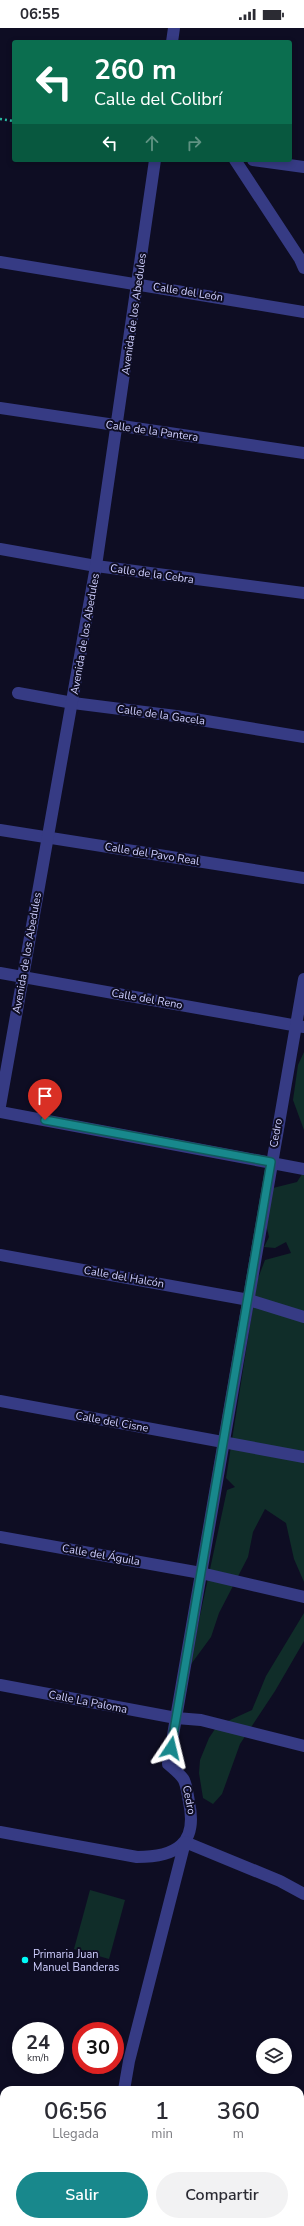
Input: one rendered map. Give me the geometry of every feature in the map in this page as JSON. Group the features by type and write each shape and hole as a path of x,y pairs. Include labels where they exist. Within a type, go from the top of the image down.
{"street":[{"path":"172,40 174,28"},
{"name":"Avenida de los Abedules","path":"0,1106 22,977 73,703 96,566 118,426 155,162"},
{"path":"236,162 300,259 304,268"},
{"path":"268,162 304,167"},
{"name":"Calle del León","path":"0,262 304,312"},
{"name":"Calle de la Pantera","path":"0,408 304,453"},
{"name":"Calle de la Cebra","path":"0,548 96,566 304,593"},
{"name":"Calle de la Gacela","path":"18,693 73,703 176,716 304,737"},
{"name":"Calle del Pavo Real","path":"0,830 304,878"},
{"name":"Calle del Reno","path":"0,973 299,1026"},
{"name":"Cedro","path":"185,1842 193,1820 184,1778 168,1764 249,1300 271,1162 299,1026 304,979"},
{"path":"0,1112 304,1169"},
{"name":"Calle del Halcón","path":"0,1255 249,1300 304,1317"},
{"name":"Calle del Cisne","path":"0,1401 304,1457"},
{"name":"Calle del Águila","path":"0,1537 201,1573 304,1597"},
{"name":"Calle La Paloma","path":"0,1685 176,1718 201,1720 304,1746"},
{"path":"0,1832 137,1857 156,1857 174,1850 185,1842"},
{"path":"185,1842 280,1881 304,1894"},
{"path":"125,2086 129,2061 185,1842"}],"path":[{"path":"0,119 12,121"}],"green space":[{"path":"304,1052 304,1130 293,1100 298,1065"},
{"path":"304,1171 304,1582 294,1559 286,1523 265,1509 253,1532 248,1557 219,1613 211,1637 189,1667 227,1490 235,1487 226,1478 257,1281 265,1260 291,1253 286,1242 275,1248 264,1247 269,1237 266,1224 273,1188 297,1182"},
{"path":"304,1613 304,1641 275,1691 240,1744 222,1794 213,1804 203,1798 199,1773 200,1760 209,1738 217,1726 252,1710 266,1676"},
{"path":"90,1890 125,1900 109,1959 74,1949"}],"place":[{"name":"Primaria Juan Manuel Banderas","path":"25,1960"}],"route":[{"path":"45,1120 271,1162 249,1300 171,1748"}]}
